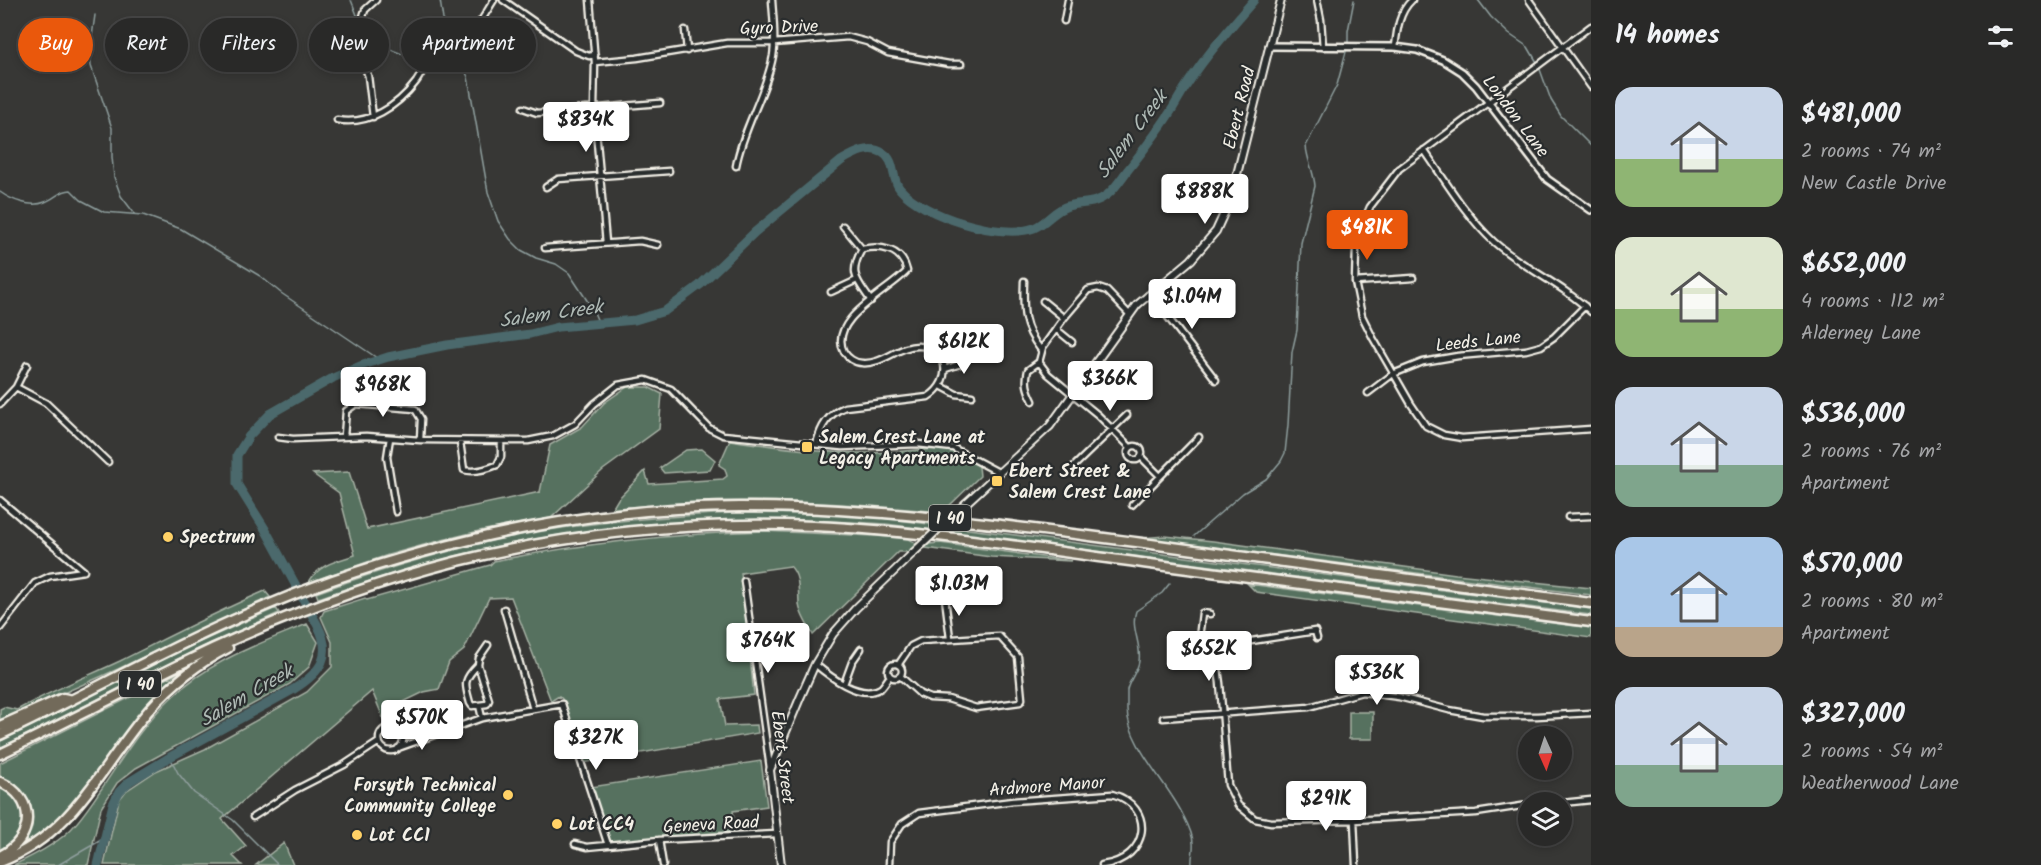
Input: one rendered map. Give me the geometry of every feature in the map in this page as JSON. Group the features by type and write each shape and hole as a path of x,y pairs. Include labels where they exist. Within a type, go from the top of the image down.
{"highway":[{"name":"I 40","path":"0,735 201,635 312,587 424,552 512,531 601,517 692,508 837,509 964,519 1591,603"},
{"name":"I 40","path":"0,754 195,657 282,619 362,589 457,562 557,542 609,534 712,525 818,526 949,537 1591,622"},
{"path":"0,862 40,841 68,818 148,711 185,675 221,651 270,629 282,619"},
{"path":"0,726 63,698 72,700"},
{"path":"0,782 14,789 21,798 26,808 27,820 18,844 0,856"}],"main road":[{"name":"Ebert Road","path":"770,770 815,664 833,634 856,608 913,553 1050,426 1130,314 1148,295 1202,249 1222,219 1231,198 1241,161 1281,0"},
{"name":"Ebert Street","path":"770,770 781,865"}],"street":[{"path":"373,117 368,76 358,47 358,33 365,10 376,0"},
{"path":"481,18 494,0"},
{"path":"503,0 576,51 589,56 595,55"},
{"path":"590,0 595,55 594,108 606,243"},
{"path":"736,166 739,149 769,70 774,43 772,0"},
{"path":"1064,21 1068,0"},
{"path":"1317,0 1322,20 1323,46"},
{"path":"1395,46 1398,24 1412,0"},
{"path":"1529,0 1591,87"},
{"path":"1591,26 1399,169 1370,207 1361,228 1356,250 1355,282 1362,316 1393,374 1426,426 1444,435 1462,438 1591,429"},
{"path":"685,30 687,51"},
{"name":"Gyro Drive","path":"595,62 687,51 727,43 774,43 848,38 867,42 888,53 961,64"},
{"name":"London Lane","path":"1269,46 1395,46 1418,50 1443,60 1462,72 1488,101 1547,179 1591,210"},
{"path":"337,120 347,122 373,117 397,102 422,72"},
{"path":"523,108 537,113 660,103"},
{"path":"1424,150 1478,225 1494,242 1591,312"},
{"path":"546,187 558,179 669,171"},
{"path":"843,226 861,249"},
{"path":"545,248 640,241 658,245"},
{"path":"816,444 825,422 837,410 845,406 928,397 938,391 944,381 945,369 936,353 927,346 908,347 886,358 864,364 857,363 848,357 841,340 845,324 907,271 906,266 893,250 883,247 861,249"},
{"path":"861,249 854,268 854,276 871,301"},
{"path":"1355,282 1413,278"},
{"path":"831,292 857,280"},
{"path":"1024,281 1023,314 1028,330 1041,350"},
{"path":"1130,314 1107,291 1098,288 1088,290 1041,350 1040,362 1048,374 1130,447"},
{"path":"1148,295 1216,380"},
{"path":"1043,301 1064,318"},
{"name":"Leeds Lane","path":"1368,393 1393,374 1434,360 1532,349 1554,337 1585,306"},
{"path":"1056,329 1072,342"},
{"path":"945,369 963,363 969,357"},
{"path":"1033,401 1025,386 1028,370 1040,362"},
{"path":"0,404 16,387 27,365"},
{"path":"278,437 293,439 366,436 420,440 528,441 553,436 575,424 594,404 618,385 646,380 671,389 709,428 723,435 842,447 918,444 953,448 998,472"},
{"path":"941,386 956,394 972,396"},
{"path":"16,387 46,403 108,462"},
{"path":"344,436 346,411 356,404 415,409 421,419 420,440"},
{"path":"1071,470 1127,415"},
{"path":"1132,505 1199,437"},
{"path":"390,438 387,457 396,512"},
{"path":"460,441 464,470 468,471 497,465 501,457 501,442"},
{"path":"1130,447 1134,445 1141,448 1143,451 1141,458"},
{"path":"1130,447 1129,458 1137,460 1141,458"},
{"path":"1141,458 1160,476"},
{"path":"0,500 84,571 50,576 35,583 0,628"},
{"path":"1568,517 1591,516"},
{"name":"Ebert Street","path":"744,581 770,770"},
{"path":"945,598 950,639"},
{"path":"504,609 533,709"},
{"path":"1210,614 1202,613 1199,638 1204,647 1315,631 1317,638"},
{"path":"898,665 911,646 926,640 1001,637 1019,659 1021,701 970,707 948,699 924,697 900,676"},
{"path":"478,665 465,683 472,706 487,704 489,700 478,665 479,658 488,645"},
{"path":"1215,647 1228,785 1238,805 1249,816 1271,822 1354,820 1476,813 1518,807"},
{"path":"844,684 852,662 861,649"},
{"path":"815,664 834,680 859,690 871,691 882,687 890,676"},
{"path":"898,665 902,670 900,676"},
{"path":"890,676 889,667 898,665"},
{"path":"890,676 897,678 900,676"},
{"path":"1163,718 1309,707 1362,692 1399,697 1448,710 1483,716 1591,713"},
{"path":"379,742 387,750 482,718 562,704 608,845"},
{"path":"479,705 482,718"},
{"path":"253,817 295,790 344,765 379,742 380,735 385,729 393,727 413,734 435,734"},
{"path":"398,747 402,741 399,731"},
{"name":"Ardmore Manor","path":"889,865 890,842 905,821 928,811 1013,801 1112,794 1127,801 1136,811 1141,824 1141,835 1136,848 1128,856 1119,862 1104,865"},
{"path":"1572,801 1591,800"},
{"path":"1354,820 1356,865"},
{"name":"Geneva Road","path":"575,844 587,847 659,840 777,834"},
{"path":"659,840 663,865"}],"green space":[{"path":"627,387 648,387 662,394 659,429 603,470 551,518 438,541 388,555 309,582 323,567 355,555 339,493 313,474 349,472 367,529 540,492 550,445 582,427 604,403"},
{"path":"730,440 837,452 886,453 926,449 952,450 978,457 980,476 946,509 952,511 941,512 858,505 736,501 612,509 618,499 645,471 649,484 723,479 727,476 725,469 719,465"},
{"path":"702,449 715,460 710,470 664,473 660,468 686,450"},
{"path":"734,513 831,514 882,518 1591,609 1591,615 886,524 785,520 684,522 534,539 442,560 318,598 316,593 431,556 519,535 618,521"},
{"path":"763,531 876,536 908,539 918,544 909,552 898,552 813,635 800,611 797,578 790,566 741,573 754,695 720,699 725,726 757,725 758,733 583,763 562,699 559,696 551,701 511,597 489,598 464,650 449,662 439,689 424,692 397,705 388,721 384,720 372,691 222,819 246,846 233,856 242,865 104,865 119,800 126,791 156,771 205,749 307,692 332,667 332,642 321,617 324,611 490,565 494,561 628,540"},
{"path":"1165,536 1456,574 1591,588 1591,595 1141,538"},
{"path":"940,543 1072,561 991,557 925,548 929,544"},
{"path":"1248,584 1591,628 1591,638 1256,592"},
{"path":"265,591 270,597 118,669 0,721 0,709 4,707 17,710"},
{"path":"276,608 279,613 192,652 0,748 0,741 184,649"},
{"path":"307,624 318,642 309,667 290,684 136,768 117,783 101,808 88,865 14,865 49,846 73,827 142,730 186,685 235,655"},
{"path":"180,672 181,674 86,790 48,832 21,848 19,845 29,813 0,779 0,763"},
{"path":"1349,712 1373,712 1373,739 1349,739"},
{"path":"761,761 767,806 733,811 735,831 610,842 591,787"},
{"path":"0,784 20,801 24,820 17,839 0,851"},
{"path":"284,843 293,865 256,865"}],"waterway":[{"path":"351,0 358,18"},
{"path":"440,0 444,26 468,77 488,192 498,221 521,250 536,258 556,264 569,273 592,308 599,324"},
{"name":"Salem Creek","path":"98,865 113,804 119,792 129,782 294,689 311,676 322,662 324,646 318,626 265,529 237,484 237,455 249,436 270,414 333,378 388,357 447,345 530,334 558,327 635,320 665,311 700,285 755,232 841,161 861,151 878,150 887,156 897,185 911,199 926,208 963,223 983,228 1002,231 1034,228 1063,208 1097,200 1113,190 1160,128 1203,62 1254,0"},
{"path":"1348,43 1354,0"},
{"path":"1478,0 1491,17 1509,34 1528,47 1538,64 1551,100 1561,116 1591,146"},
{"path":"95,15 90,51 91,66 112,128 114,177 121,196 134,213"},
{"path":"389,48 401,53"},
{"path":"1194,536 1243,493 1266,479 1285,453 1292,352 1297,330 1301,243 1315,186 1306,146 1337,85 1347,48"},
{"path":"0,192 15,200 28,204 39,204 71,190 81,200 104,212 143,215 181,229 260,276 281,293 380,360"},
{"path":"1170,583 1162,593 1136,611 1134,624 1139,661 1127,690 1127,709 1134,736 1189,827 1193,843 1192,865"},
{"path":"170,757 178,773 194,793 233,820 278,865"},
{"path":"58,865 103,839"}],"place":[{"name":"Salem Crest Lane at Legacy Apartments","path":"807,447"},
{"name":"Ebert Street & Salem Crest Lane","path":"997,481"},
{"name":"Spectrum","path":"168,537"},
{"name":"Forsyth Technical Community College","path":"508,795"},
{"name":"Lot CC4","path":"557,824"},
{"name":"Lot CC1","path":"357,835"}]}
